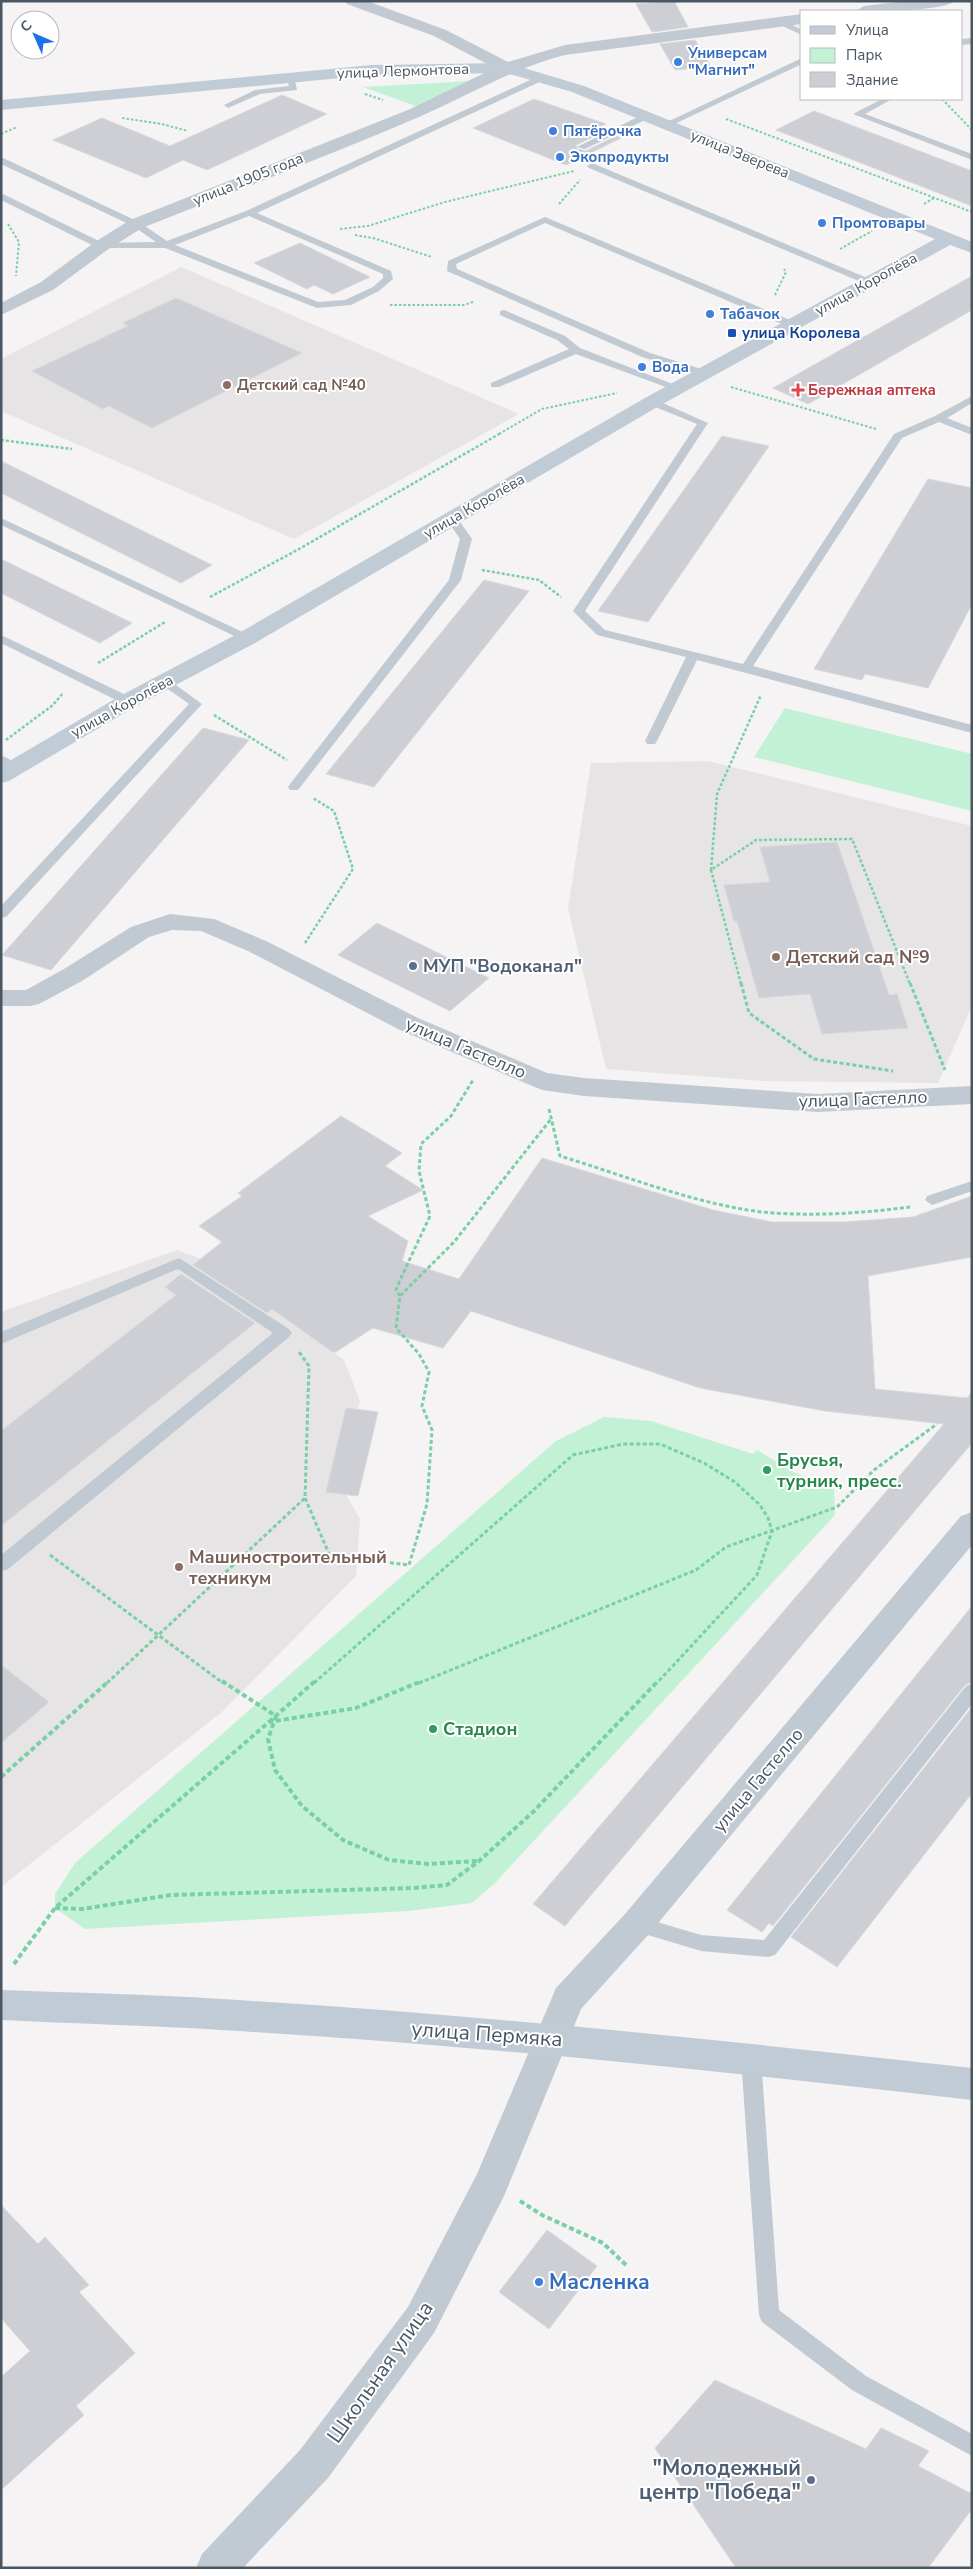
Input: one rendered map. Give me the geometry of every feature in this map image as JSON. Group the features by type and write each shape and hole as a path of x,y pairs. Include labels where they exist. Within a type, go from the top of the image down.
{"main road":[{"name":"улица Лермонтова","path":"1,105 51,102 290,76 372,70 507,68"},
{"name":"улица Зверева","path":"507,68 543,77 667,124 972,248"},
{"name":"улица Королёва","path":"6,767 247,638 652,402 949,239"},
{"name":"улица Пермяка","path":"1,2005 249,2016 551,2038 751,2058 972,2084"}],"street":[{"path":"352,1 440,33 507,68"},
{"path":"872,10 947,1"},
{"name":"улица Лермонтова","path":"507,68 533,58 565,50 775,15 800,19"},
{"name":"улица 1905 года","path":"6,308 47,286 74,268 101,246 136,224 414,112 484,81 507,68"},
{"name":"улица Гастелло","path":"1,998 30,998 73,975 140,932 170,922 205,924 257,946 409,1024 542,1081 584,1087 818,1103 966,1095"},
{"name":"улица Гастелло","path":"551,2038 568,1999 637,1924 972,1524"},
{"name":"Школьная улица","path":"216,2568 314,2464 421,2320 491,2184 528,2100 551,2038"}],"lane":[{"path":"775,15 800,31"},
{"path":"667,124 800,62"},
{"path":"228,105 258,92 294,88 290,76"},
{"path":"1,196 101,246 166,245 249,212 543,77"},
{"path":"886,100 857,114 972,157"},
{"path":"582,147 646,116"},
{"path":"1,160 136,224 166,245 317,305 347,304 384,284 388,279 388,273 249,212"},
{"path":"592,166 869,282"},
{"path":"704,373 646,355 452,271 451,263 545,220 793,325"},
{"path":"504,313 562,338 576,350 678,388"},
{"path":"495,384 576,350"},
{"path":"746,668 898,436 939,418 972,399"},
{"path":"652,402 703,423 579,611 601,633 692,657 746,668 770,676 971,727"},
{"path":"939,418 972,432"},
{"path":"294,787 455,580 466,539 452,518"},
{"path":"1,521 247,638"},
{"path":"1,638 128,701"},
{"path":"651,741 692,657"},
{"path":"1,914 196,704 166,681"},
{"path":"932,1200 972,1186"},
{"path":"1,1338 179,1263 284,1333 1,1565"},
{"path":"637,1924 701,1943 768,1949 972,1691"},
{"path":"751,2058 769,2315 859,2383 972,2446"}],"path":[{"path":"362,92 414,112"},
{"path":"943,100 972,130"},
{"path":"115,118 162,124 188,130"},
{"path":"723,118 972,212"},
{"path":"346,233 336,231 368,226 476,194 592,166"},
{"path":"560,202 569,192"},
{"path":"920,206 934,198"},
{"path":"6,308 21,245 16,233 7,224"},
{"path":"355,235 373,238 425,256 446,259 451,263"},
{"path":"766,239 786,272 766,313"},
{"path":"347,304 464,305"},
{"path":"731,387 898,436"},
{"path":"2,743 53,705 78,676 186,609 307,544 542,409 622,392"},
{"path":"1,440 72,449"},
{"path":"459,566 539,580 579,611"},
{"path":"770,676 717,794 710,870 749,1013 814,1059 901,1072"},
{"path":"196,704 292,764 294,787 334,811 353,868 292,964"},
{"path":"710,870 756,840 852,838 949,1080 966,1095"},
{"path":"400,1296 396,1290 401,1275 430,1216 419,1171 421,1144 458,1110 484,1056"},
{"path":"542,1081 560,1156 717,1204 772,1213 844,1215 910,1207"},
{"path":"284,1333 309,1366 305,1498 330,1556 409,1565 427,1504 432,1430 422,1406 429,1372 419,1354 396,1328 400,1296 454,1242 551,1119"},
{"path":"271,1721 356,1708 696,1570 726,1546 837,1507 874,1470 937,1424"},
{"path":"14,1964 55,1908 573,1456 609,1444 658,1443 699,1459 728,1476 765,1511 772,1531 757,1575 740,1597 533,1812 479,1860 446,1885 414,1888 171,1895 82,1909 55,1908"},
{"path":"1,1777 158,1635 305,1498"},
{"path":"31,1541 228,1686 276,1716"},
{"path":"271,1721 268,1739 275,1770 302,1806 343,1840 390,1860 428,1864 479,1860"},
{"path":"491,2184 542,2215 603,2243 627,2266"}],"shaded area":[{"name":"Детский сад №40","path":"181,267 519,414 294,539 1,411 1,359"},
{"name":"Детский сад №9","path":"708,761 972,826 972,1006 938,1083 763,1081 606,1069 568,908 591,763"},
{"name":"Машиностроительный техникум","path":"177,1250 211,1263 344,1360 360,1401 340,1484 360,1519 356,1576 222,1712 1,1887 1,1312"}],"green space":[{"path":"471,81 416,106 363,87"},
{"path":"785,708 972,754 972,811 754,757"},
{"name":"Стадион","path":"604,1417 651,1421 753,1454 757,1450 791,1471 834,1489 835,1515 494,1884 472,1903 409,1911 85,1929 55,1908 55,1894 75,1863 556,1441"}],"building":[{"path":"674,1 688,27 652,32 636,4"},
{"path":"695,40 711,67 675,70 660,44"},
{"path":"282,95 327,114 207,170 183,160 146,178 53,140 102,118 170,146"},
{"name":"Пятёрочка","path":"534,99 606,124 598,128 605,131 576,145 577,149 586,151 616,136 621,138 566,165 473,128"},
{"path":"814,111 972,171 972,206 776,130"},
{"path":"300,243 370,277 333,294 314,285 307,289 254,263"},
{"path":"972,276 972,310 808,404 773,388"},
{"path":"176,298 302,353 152,428 109,406 103,409 32,371 128,326 123,323"},
{"path":"722,436 769,446 648,622 598,611"},
{"path":"1,461 212,565 181,583 1,493"},
{"path":"928,479 972,488 972,604 928,688 865,674 862,680 814,669"},
{"path":"1,559 132,623 100,643 1,593"},
{"path":"484,580 529,591 374,787 326,774"},
{"path":"203,728 249,740 51,970 2,955"},
{"path":"837,842 889,995 897,994 908,1028 822,1034 810,994 759,998 737,921 734,921 724,885 770,882 760,847"},
{"name":"МУП \"Водоканал\"","path":"377,923 489,978 450,1011 338,955"},
{"path":"341,1116 402,1153 385,1166 423,1190 368,1216 408,1241 402,1261 459,1279 542,1158 713,1210 772,1222 844,1222 913,1217 972,1196 972,1257 868,1276 875,1389 967,1398 972,1392 972,1443 565,1926 533,1904 944,1424 825,1411 700,1388 471,1311 443,1348 373,1328 334,1353 272,1309 267,1313 193,1265 222,1242 199,1226 242,1196 238,1193"},
{"path":"181,1274 255,1323 1,1526 1,1431 176,1295 165,1287"},
{"path":"346,1408 378,1412 358,1496 326,1492"},
{"path":"972,1606 972,1682 965,1685 773,1926 769,1923 762,1932 727,1910"},
{"path":"1,1665 49,1702 1,1743"},
{"path":"972,1707 972,1793 837,1967 791,1937"},
{"path":"1,2205 38,2244 45,2237 89,2285 79,2292 135,2353 76,2406 84,2415 1,2490 1,2377 30,2351 1,2318"},
{"path":"547,2230 597,2266 549,2329 499,2292"},
{"name":"\"Молодежный центр \"Победа\"","path":"715,2380 866,2449 881,2428 929,2451 918,2466 972,2494 972,2509 928,2568 736,2568 655,2448"}],"place":[{"name":"Универсам \"Магнит\"","path":"678,62"},
{"name":"Пятёрочка","path":"553,131"},
{"name":"Экопродукты","path":"560,157"},
{"name":"Промтовары","path":"822,223"},
{"name":"Табачок","path":"710,314"},
{"name":"улица Королева","path":"732,333"},
{"name":"Вода","path":"642,367"},
{"name":"Детский сад №40","path":"227,385"},
{"name":"Бережная аптека","path":"798,390"},
{"name":"Детский сад №9","path":"776,957"},
{"name":"МУП \"Водоканал\"","path":"413,966"},
{"name":"Брусья, турник, пресс.","path":"767,1470"},
{"name":"Машиностроительный техникум","path":"179,1567"},
{"name":"Стадион","path":"433,1729"},
{"name":"Масленка","path":"539,2282"},
{"name":"\"Молодежный центр \"Победа\"","path":"811,2480"}]}
